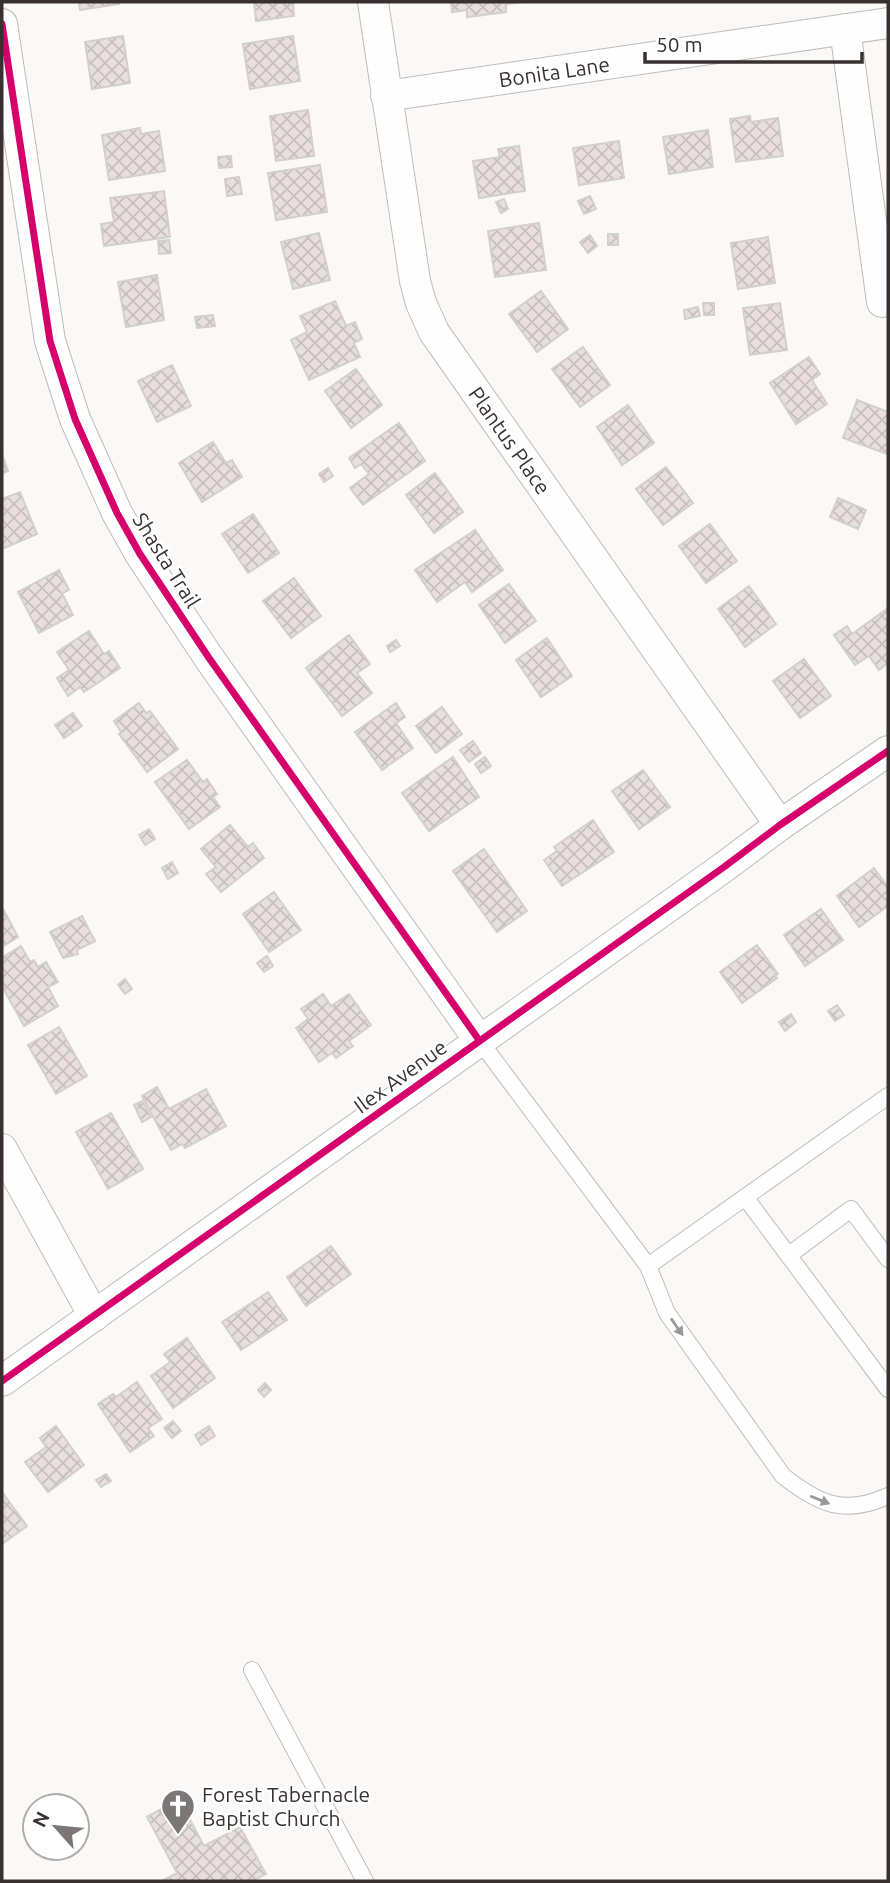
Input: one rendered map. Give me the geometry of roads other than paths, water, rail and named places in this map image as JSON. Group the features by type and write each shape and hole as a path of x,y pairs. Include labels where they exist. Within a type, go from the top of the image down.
{"street":[{"name":"Plantus Place","path":"373,2 415,281 434,332 780,825"},
{"name":"Bonita Lane","path":"386,96 888,23"},
{"name":"Shasta Trail","path":"2,24 50,341 75,419 117,513 140,554 209,658 479,1040"},
{"path":"845,29 882,302"},
{"name":"Ilex Avenue","path":"2,1381 780,825 888,751"},
{"path":"2,1149 94,1316"}],"lane":[{"path":"479,1040 648,1266 667,1313 783,1476 808,1495 837,1507 868,1504 888,1496"},
{"path":"648,1266 886,1102"},
{"path":"745,1197 888,1389"},
{"path":"789,1255 851,1209 888,1259"},
{"path":"252,1670 365,1881"}],"place":[{"name":"Forest Tabernacle Baptist Church","path":"178,1836"}]}
